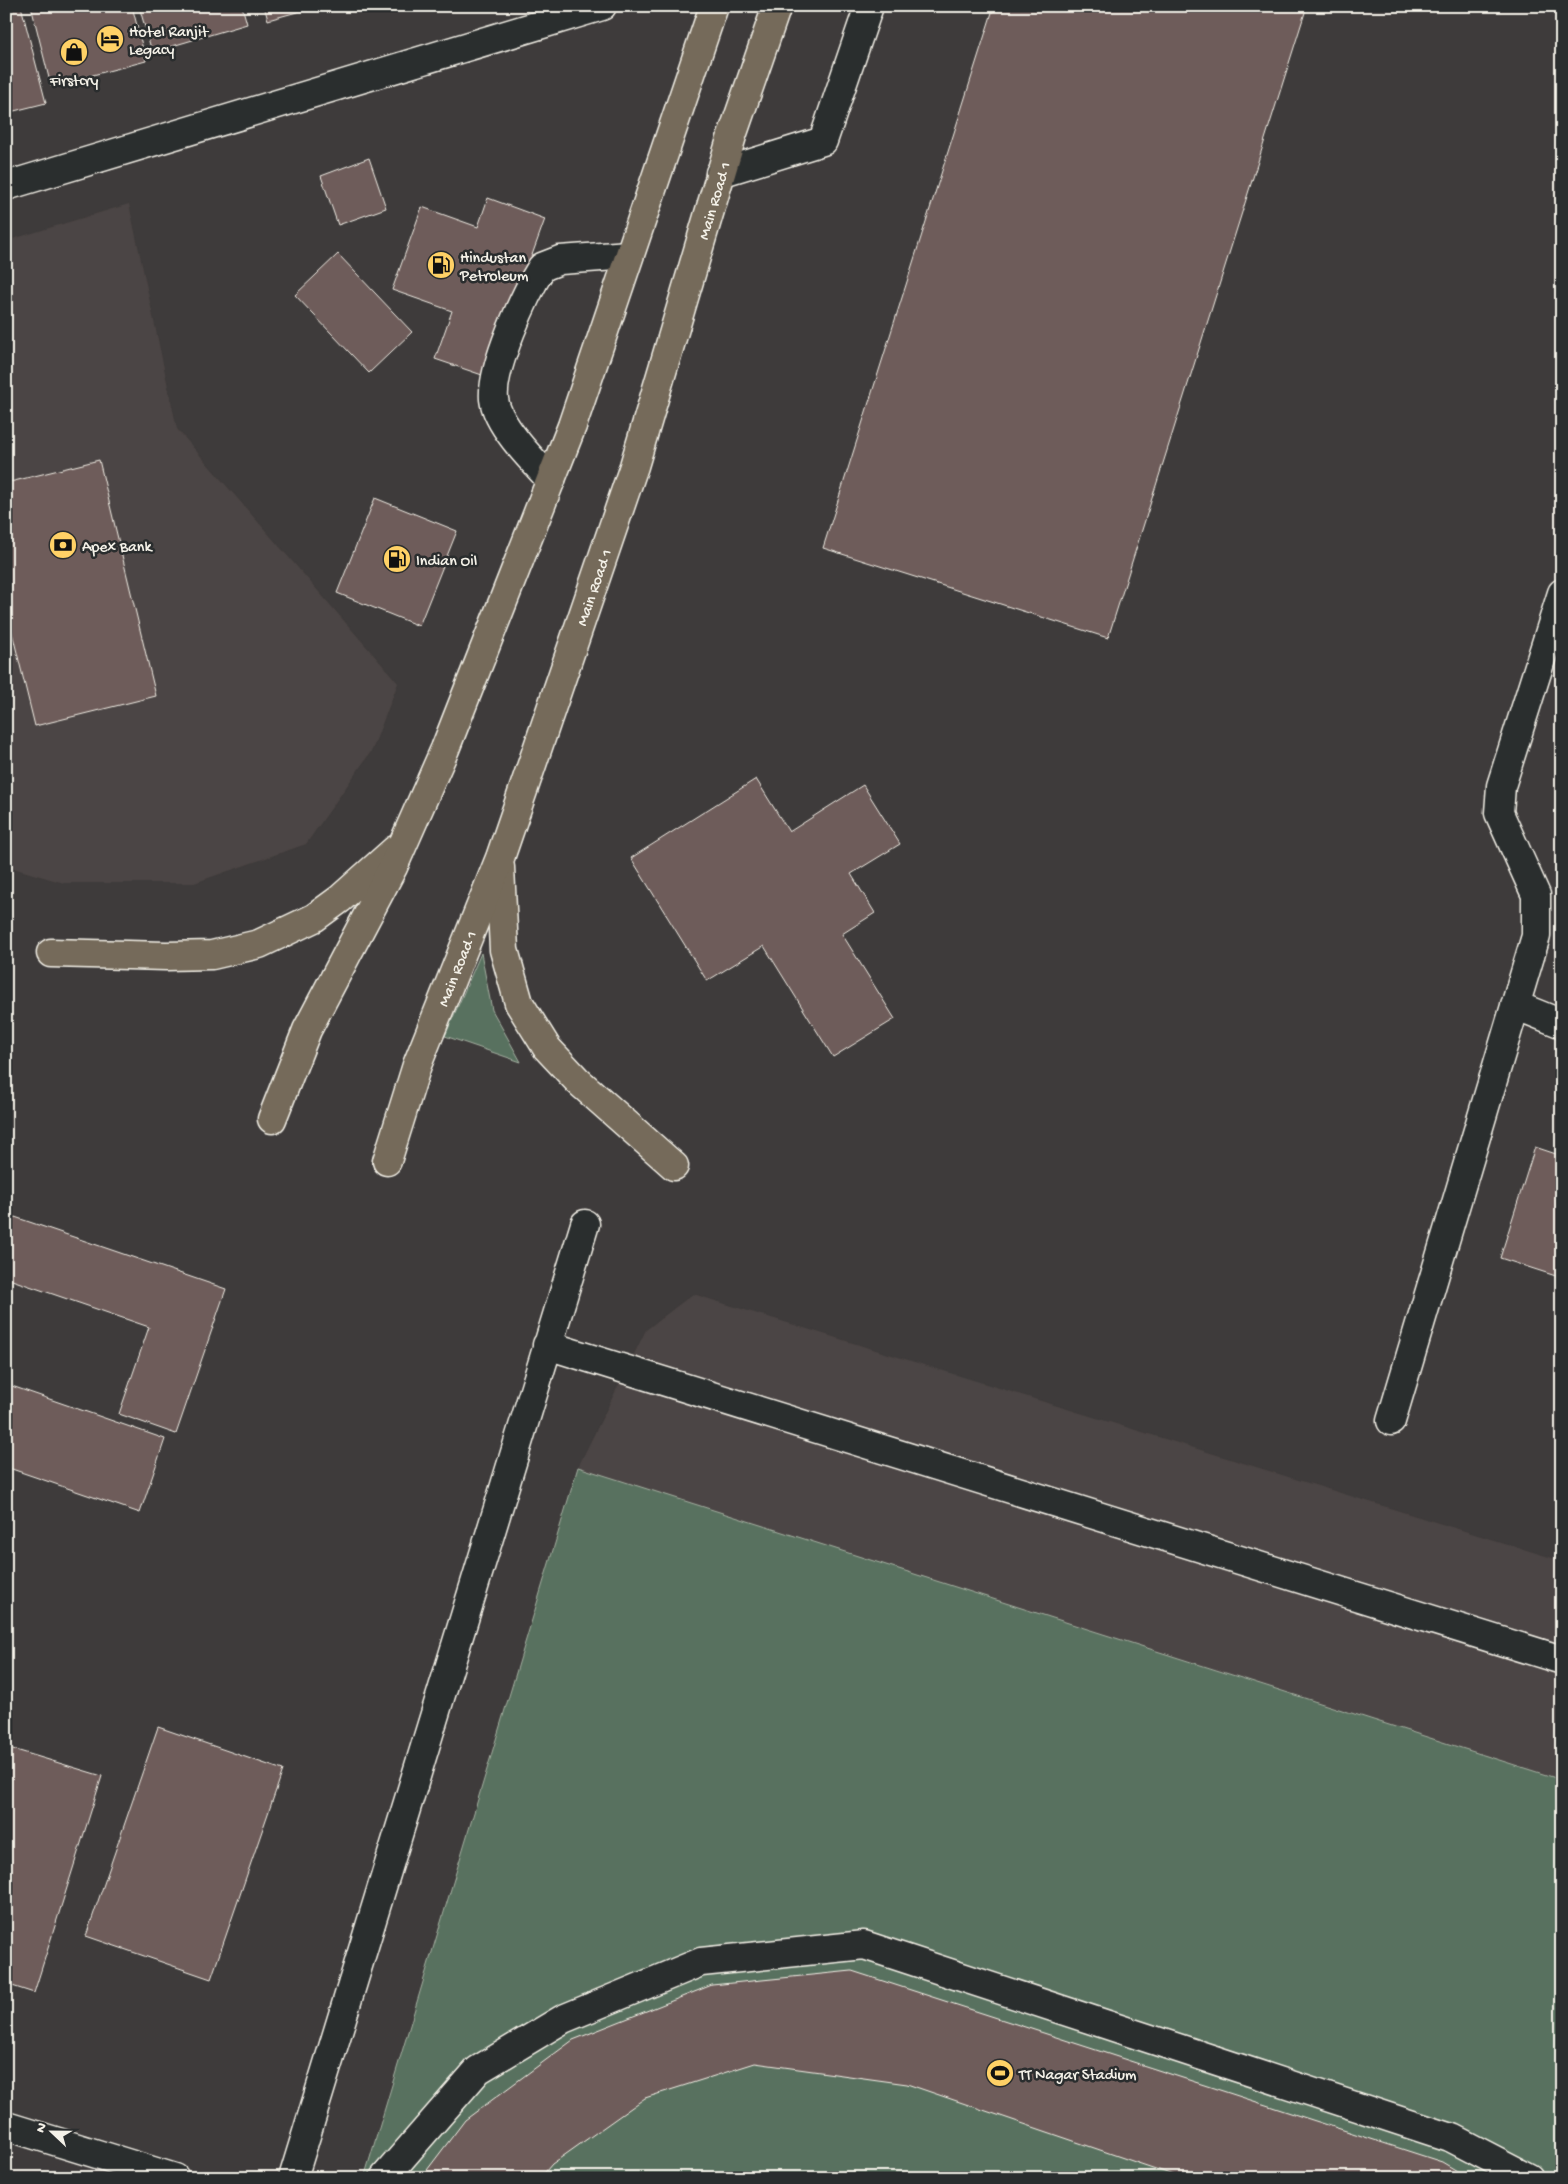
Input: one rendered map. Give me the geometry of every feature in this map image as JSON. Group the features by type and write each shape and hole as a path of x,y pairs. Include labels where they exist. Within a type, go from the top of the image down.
{"main road":[{"path":"272,1119 308,1030 393,867 445,749 572,426 714,6"},
{"name":"Main Road 1","path":"387,1161 417,1065 500,858 634,466 720,173 777,6"},
{"path":"50,953 166,956 212,955 259,944 314,918 340,900 404,842"},
{"path":"500,858 504,950 519,1003 546,1048 578,1081 674,1166"}],"street":[{"path":"6,186 602,6"},
{"path":"720,173 822,141 869,6"},
{"path":"550,480 525,454 508,430 494,400 496,375 525,294 542,267 568,259 629,255"},
{"path":"1391,1421 1536,936 1536,895 1499,813 1501,786 1562,593"},
{"path":"1515,1005 1562,1024"},
{"path":"292,2178 585,1224"},
{"path":"547,1346 1562,1660"},
{"path":"384,2178 478,2070 563,2019 701,1962 864,1946 1452,2138 1529,2178"},
{"path":"6,2126 175,2178"}],"shaded area":[{"path":"129,204 177,429 398,683 372,750 306,844 194,883 64,883 6,866 6,241"},
{"path":"693,1294 1562,1561 1562,1780 578,1467 646,1330"}],"green space":[{"path":"481,953 492,1010 521,1062 445,1036"},
{"path":"578,1467 1562,1780 1562,2178 364,2178"}],"building":[{"path":"6,6 21,6 46,103 6,113"},
{"path":"31,6 132,6 146,61 51,86"},
{"path":"139,6 242,6 247,24 152,52"},
{"path":"264,6 319,6 268,20"},
{"path":"994,6 1307,6 1108,638 823,548"},
{"path":"369,158 386,208 338,225 321,176"},
{"path":"488,198 545,219 488,377 435,359 452,311 392,290 422,207 478,227"},
{"path":"338,254 412,332 369,373 295,295"},
{"name":"Apex Bank","path":"99,460 156,696 35,726 6,608 6,483"},
{"path":"375,498 457,531 419,626 337,593"},
{"path":"756,779 789,832 863,785 900,844 851,874 875,913 842,934 895,1019 833,1057 764,946 707,981 631,858"},
{"path":"1535,1147 1562,1156 1562,1278 1500,1258"},
{"path":"6,1214 226,1289 176,1434 119,1414 149,1327 6,1278"},
{"path":"6,1384 165,1439 140,1513 6,1467"},
{"path":"158,1727 283,1770 211,1979 86,1936"},
{"path":"6,1747 102,1776 34,1993 6,1984"},
{"name":"TT Nagar Stadium","path":"852,1971 1442,2162 1469,2178 1182,2178 907,2084 755,2063 645,2098 552,2164 540,2178 421,2178 465,2120 573,2040 712,1985"}],"place":[{"name":"Hotel Ranjit Legacy","path":"110,39"},
{"name":"Firstcry","path":"74,52"},
{"name":"Hindustan Petroleum","path":"441,265"},
{"name":"Apex Bank","path":"63,545"},
{"name":"Indian Oil","path":"397,559"},
{"name":"TT Nagar Stadium","path":"1000,2073"}]}
